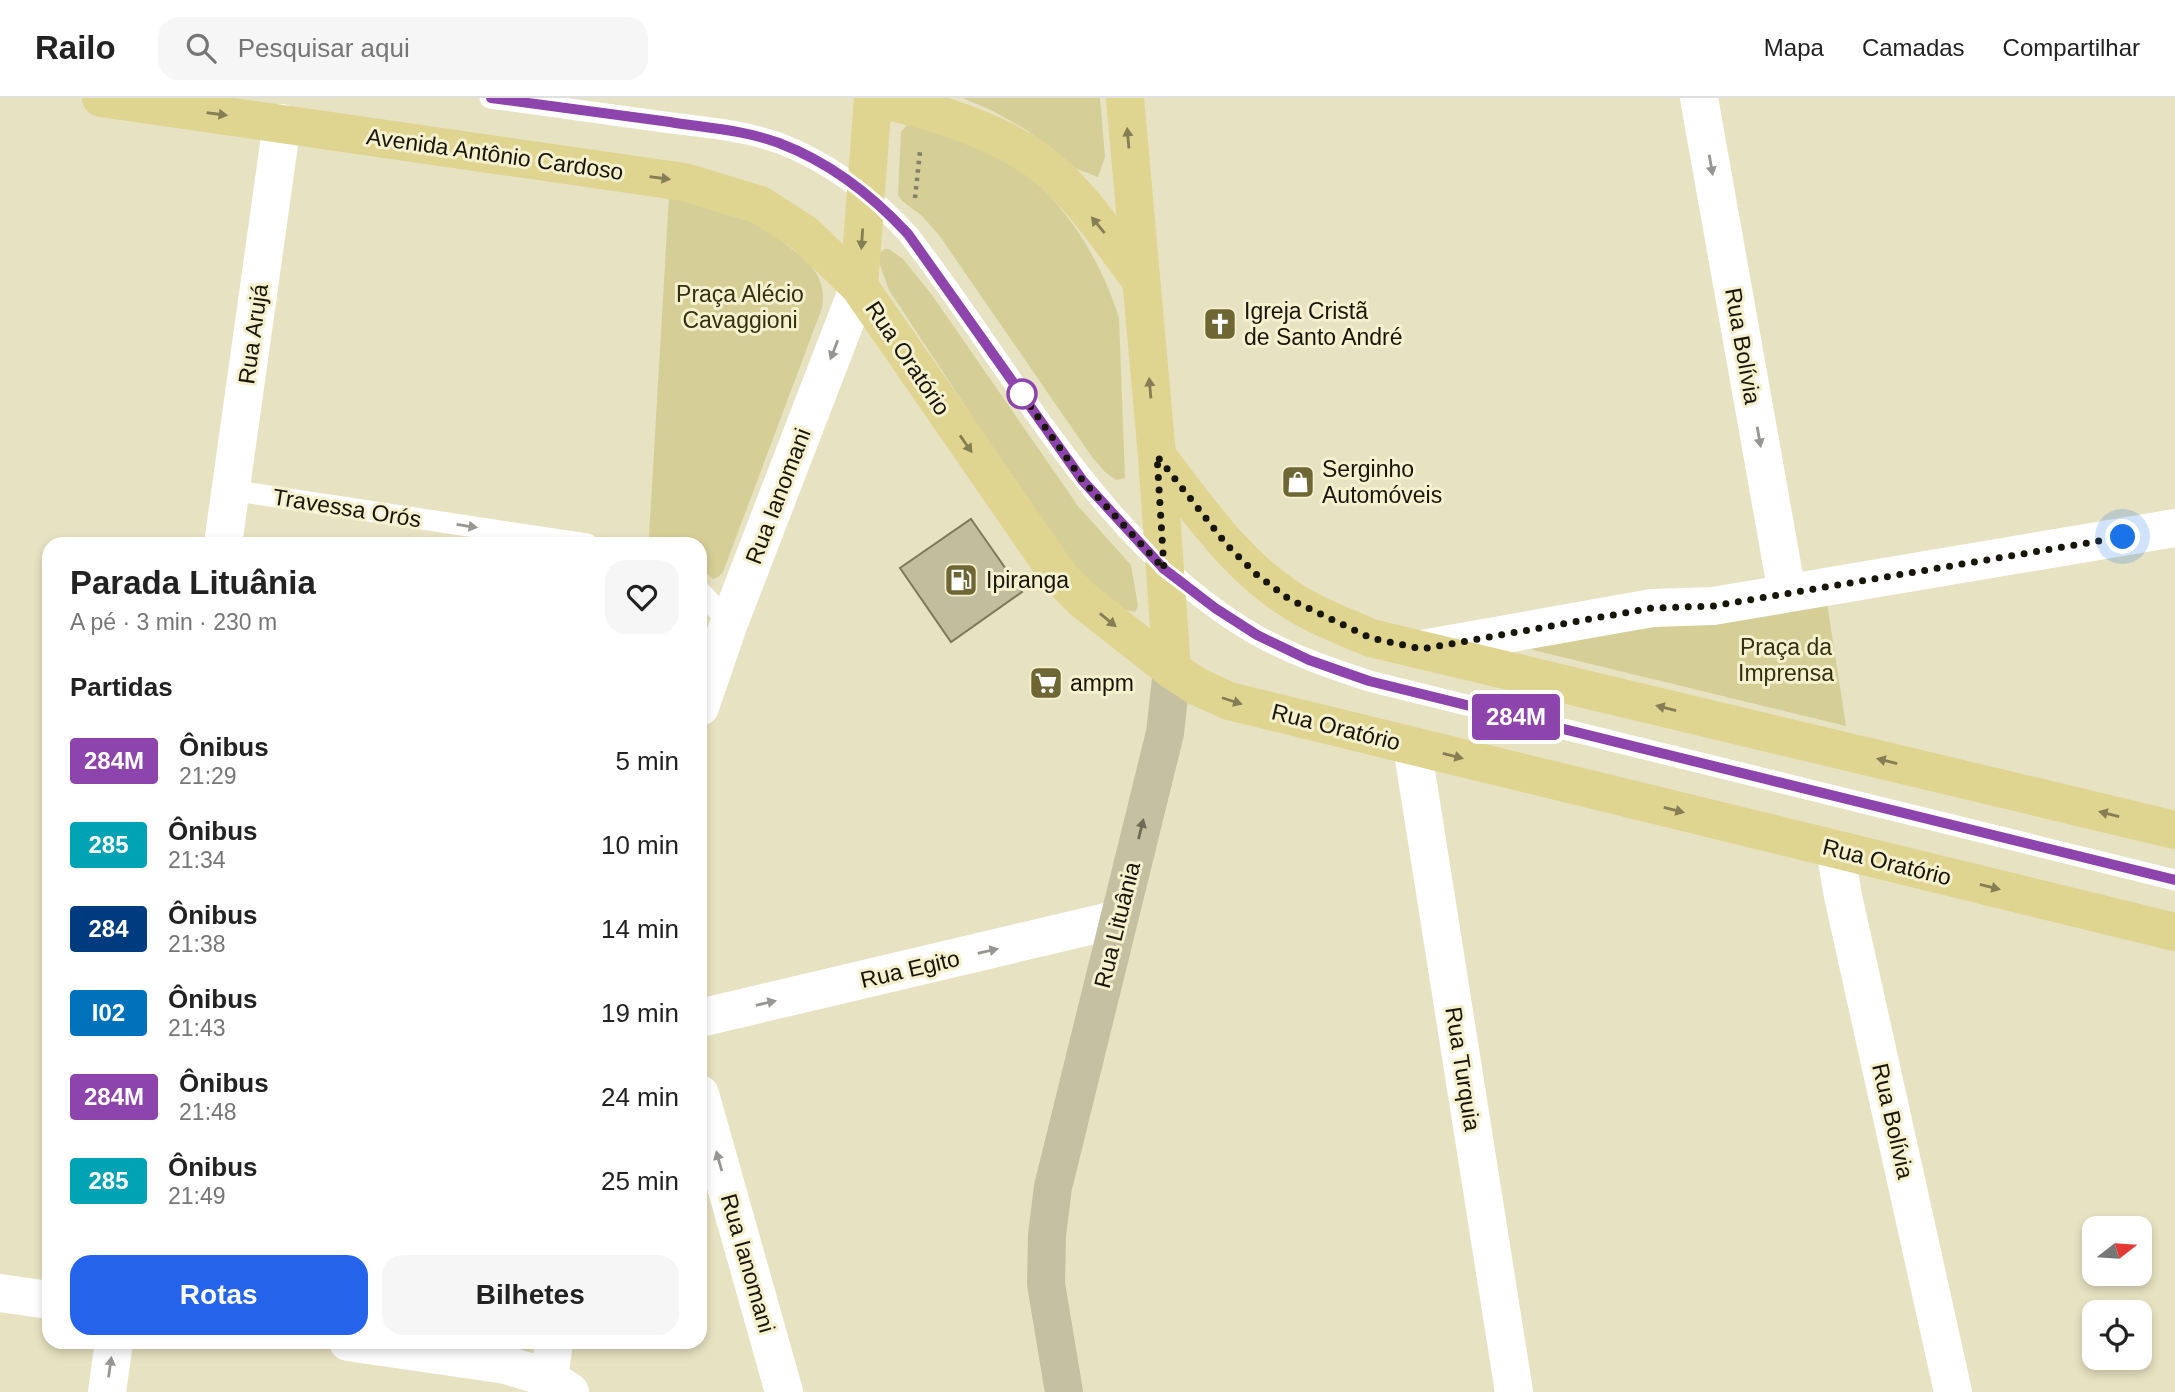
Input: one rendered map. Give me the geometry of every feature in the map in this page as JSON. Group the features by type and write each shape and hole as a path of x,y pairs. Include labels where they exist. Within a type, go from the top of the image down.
{"main road":[{"name":"Avenida Antônio Cardoso","path":"101,98 684,182 760,205 805,234 859,286"},
{"name":"Rua Oratório","path":"874,98 859,286 1060,577 1083,600 1171,670 1198,687 1229,701 2175,932"},
{"path":"874,98 924,109 969,126 1041,163 1096,221 1140,279"},
{"path":"1125,98 1157,456 1227,545 1256,574 1289,599 1371,638 2175,830"},
{"name":"Rua Lituânia","path":"1157,456 1171,670"}],"street":[{"name":"Rua Bolívia","path":"1699,98 1787,593"},
{"name":"Rua Arujá","path":"224,537 282,123"},
{"name":"Rua Ianomani","path":"707,687 859,286"},
{"path":"1422,649 1652,608 1713,606 2175,528"},
{"name":"Rua Lituânia","path":"1064,1392 1046,1284 1047,1235 1053,1187 1165,733 1171,670"},
{"name":"Rua Turquia","path":"1412,746 1514,1392"},
{"name":"Rua Bolívia","path":"1835,849 1843,896 1953,1392"},
{"name":"Rua Egito","path":"707,1016 1119,919"},
{"name":"Rua Ianomani","path":"707,1119 784,1392"},
{"path":"0,1293 42,1299"},
{"path":"107,1392 113,1349"},
{"path":"398,1349 558,1371"}],"lane":[{"path":"490,98 734,131 779,143 822,163 888,212 932,265 1083,481 1164,569 1215,608 1257,635 1309,660 1369,681 2175,880"},
{"name":"Travessa Orós","path":"230,490 541,537"},
{"path":"707,599 729,623"}],"green space":[{"path":"963,98 1100,98 1105,157 1098,177 1077,169 1028,131"},
{"path":"907,125 955,134 1015,167 1045,191 1084,241 1104,279 1119,318 1125,478 1116,480 1092,457 939,235 898,195 901,132"},
{"name":"Praça Alécio Cavaggioni","path":"669,196 732,214 765,229 814,270 822,287 823,297 822,308 723,572 713,579 707,573 707,537 649,537"},
{"path":"885,249 903,259 932,295 1078,506 1131,565 1138,606 1135,612 1108,601 1095,590 1072,565 1044,526 889,290 880,265 880,253"},
{"name":"Praça da Imprensa","path":"1827,603 1846,726 1521,647 1659,625"}],"building":[{"name":"Ipiranga","path":"971,519 1022,592 951,642 900,568"}],"bus line":[{"name":"284M","path":"491,98 757,136 822,163 842,176 888,212 908,234 1083,481 1164,569 1215,608 1257,635 1309,660 1369,681 2175,880"}],"place":[{"name":"Igreja Cristã de Santo André","path":"1220,324"},
{"name":"Serginho Automóveis","path":"1298,482"},
{"name":"Ipiranga","path":"961,580"},
{"name":"ampm","path":"1046,683"}],"route":[{"path":"1022,394 1019,390 1083,481 1164,569 1157,456 1227,545 1256,574 1289,599 1371,638 1422,649 1652,608 1713,606 2123,537"}]}
